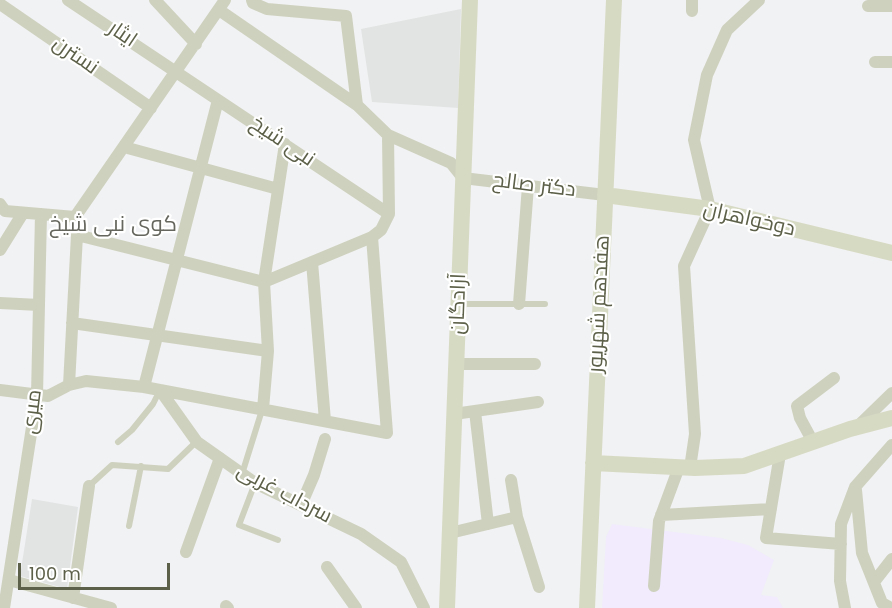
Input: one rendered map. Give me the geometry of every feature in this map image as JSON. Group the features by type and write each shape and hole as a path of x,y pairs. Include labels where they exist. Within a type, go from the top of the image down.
{"main road":[{"name":"آزادگان","path":"443,605 450,533 470,0"},
{"name":"هفدهم شهریور","path":"587,608 614,0"},
{"name":"دوخواهران","path":"605,195 710,209 892,253"},
{"path":"593,463 684,468 744,466 892,418"}],"street":[{"name":"ایثار","path":"68,0 175,71"},
{"path":"155,0 196,44"},
{"path":"252,0 253,3 267,9 346,16 357,105"},
{"path":"654,586 659,521 684,468 695,434 684,266 710,209 694,140 707,75 727,30 759,0"},
{"name":"نسترن","path":"0,4 151,108"},
{"path":"69,385 77,236 75,217 222,5 357,105 388,135 451,163 464,177"},
{"path":"868,6 892,6"},
{"path":"875,62 892,62"},
{"name":"نبی شیخ","path":"175,71 389,213"},
{"path":"144,387 218,100"},
{"path":"77,236 264,282 372,237 381,230 389,213 388,135"},
{"path":"262,409 268,351 264,282 285,144"},
{"path":"124,147 278,189"},
{"name":"دکتر صالح","path":"464,177 605,195"},
{"path":"519,304 528,186"},
{"path":"0,204 4,211 75,217"},
{"path":"0,250 23,213"},
{"name":"میری","path":"4,608 37,395 41,214"},
{"path":"0,390 48,396 69,385 86,381 144,387 387,433 372,237"},
{"path":"312,262 325,421"},
{"path":"0,303 39,305"},
{"path":"72,323 268,351"},
{"path":"456,364 535,364"},
{"path":"813,442 800,418 797,406 834,378"},
{"name":"سرداب غربی","path":"160,390 197,442 255,483 361,534 401,562 424,608"},
{"path":"857,428 892,393"},
{"path":"454,414 538,402"},
{"path":"475,411 488,524"},
{"path":"302,506 324,439"},
{"path":"845,608 840,581 841,524 855,486 892,445"},
{"path":"780,454 766,538 841,544"},
{"path":"186,552 220,458"},
{"path":"511,480 518,517 539,586"},
{"path":"73,598 89,486"},
{"path":"855,486 862,553 884,606"},
{"path":"661,515 771,508"},
{"path":"450,533 518,517"},
{"path":"874,582 892,559"},
{"path":"327,567 356,608"},
{"path":"9,580 111,608"}],"lane":[{"path":"459,304 545,304"},
{"path":"118,442 132,430 153,404 160,390"},
{"path":"242,474 262,409"},
{"path":"89,486 112,465 168,469 197,442"},
{"path":"129,526 141,466"},
{"path":"255,483 239,525 278,540"}],"shaded area":[{"path":"461,9 458,108 372,102 361,29"},
{"path":"32,499 78,507 67,589 20,576"},
{"path":"612,524 721,538 748,545 774,560 761,595 777,597 783,608 602,608 606,537"}],"district":[{"name":"کوی نبی شیخ","path":"113,225"}]}
